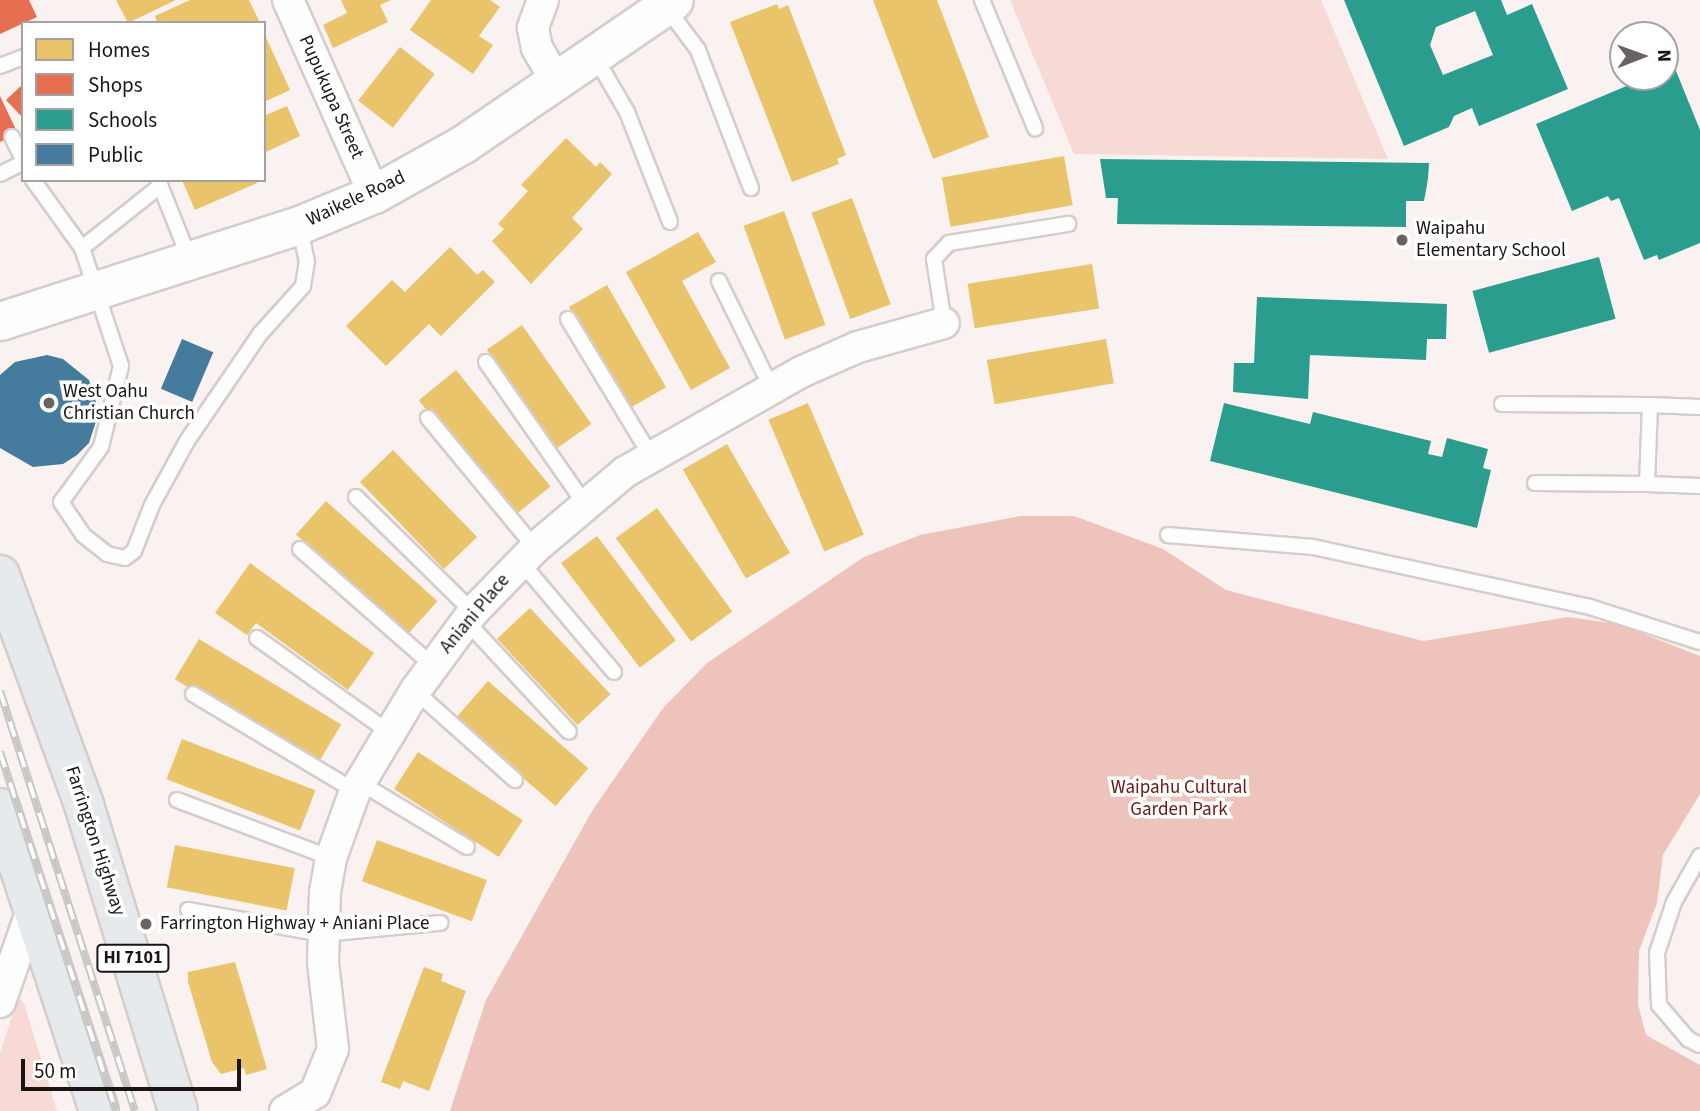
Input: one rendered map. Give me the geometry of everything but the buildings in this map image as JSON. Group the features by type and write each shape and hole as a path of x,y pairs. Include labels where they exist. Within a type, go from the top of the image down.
{"main road":[{"name":"Farrington Highway","path":"0,575 84,805 178,1111"},
{"path":"0,808 34,904 99,1111"}],"street":[{"name":"Pupukupa Street","path":"288,0 373,194"},
{"path":"543,0 533,28 537,48 556,81"},
{"name":"Waikele Road","path":"0,321 299,225 373,194 464,144 670,3"},
{"name":"Aniani Place","path":"285,1111 316,1093 333,1049 323,934 331,858 357,787 415,691 470,616 528,555 585,504 651,456 771,387 858,347 944,323"},
{"path":"0,1002 34,904"}],"lane":[{"path":"982,0 1035,128"},
{"path":"670,3 698,50 751,188"},
{"path":"594,55 626,112 670,222"},
{"path":"0,66 21,58"},
{"path":"12,136 21,156"},
{"path":"0,174 21,162"},
{"path":"39,183 82,248 121,366 101,447 61,502 83,536 107,554 125,558 134,551 152,505 187,441 260,334 303,286 307,262 299,225"},
{"path":"82,248 159,183 191,261"},
{"path":"944,323 934,259 949,243 1068,224"},
{"path":"719,281 771,387"},
{"path":"568,319 651,456"},
{"path":"486,362 585,504"},
{"path":"1502,404 1700,407"},
{"path":"1647,484 1650,405"},
{"path":"428,418 614,672"},
{"path":"1535,483 1700,486"},
{"path":"356,497 470,616 569,732"},
{"path":"1168,535 1313,547 1590,607 1700,642"},
{"path":"300,549 433,666"},
{"path":"257,638 389,732"},
{"path":"415,691 515,780"},
{"path":"193,694 467,847"},
{"path":"177,800 331,858"},
{"path":"1700,856 1674,902 1657,953 1659,1005 1688,1039 1700,1045"},
{"path":"188,911 323,934 440,923"}],"shaded area":[{"path":"1010,0 1321,0 1388,159 1074,154"},
{"path":"18,998 24,1003 57,1111 0,1111 0,1053"}],"green space":[{"name":"Waipahu Cultural Garden Park","path":"1020,516 1074,516 1163,549 1226,590 1423,641 1568,617 1618,624 1700,656 1700,794 1663,855 1657,903 1639,951 1638,1004 1646,1035 1700,1065 1700,1111 450,1111 486,1000 592,811 663,708 707,663 864,557 920,535"}],"railway":[{"path":"0,691 135,1111"},
{"path":"0,752 116,1111"}],"place":[{"name":"Waipahu Elementary School","path":"1402,240"},
{"name":"West Oahu Christian Church","path":"49,403"},
{"name":"Farrington Highway + Aniani Place","path":"146,924"}]}
